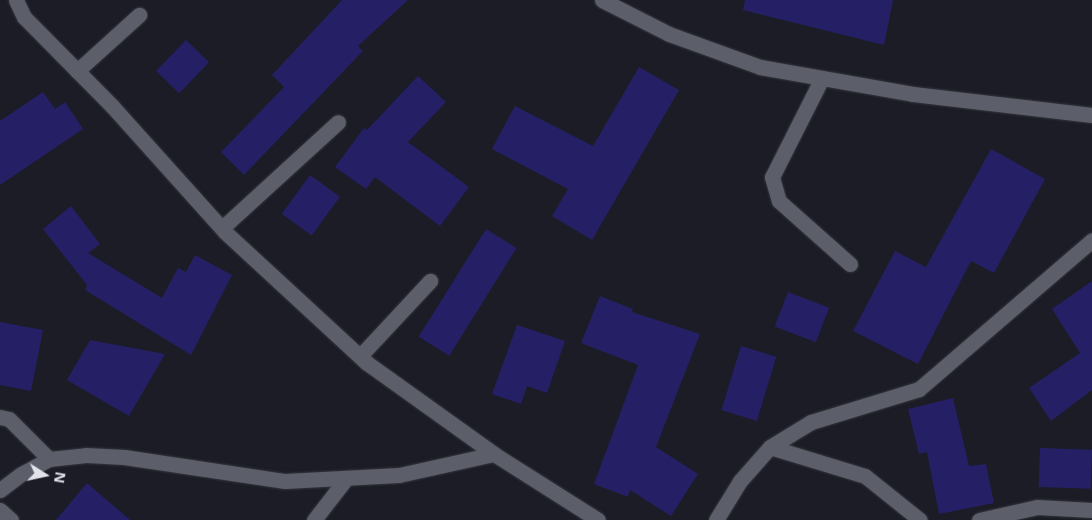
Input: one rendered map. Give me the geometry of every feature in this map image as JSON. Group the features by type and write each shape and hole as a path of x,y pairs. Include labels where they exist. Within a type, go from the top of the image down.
{"street":[{"path":"16,0 24,17 78,70 222,228 360,356 494,454 598,520"},
{"path":"602,0 669,34 760,67 913,94 1092,115"},
{"path":"78,70 139,14"},
{"path":"822,78 772,177 779,201 850,264"},
{"path":"222,228 338,122"},
{"path":"716,520 740,481 770,447 811,422 919,389 1092,240"},
{"path":"360,356 430,281"},
{"path":"0,417 9,419 50,458"},
{"path":"770,447 864,476 920,520"},
{"path":"0,490 50,458 86,455 124,457 284,481 345,480 399,475 494,454"},
{"path":"314,520 345,480"},
{"path":"979,520 1037,507 1092,510"},
{"path":"0,510 11,520"}],"building":[{"path":"342,0 408,0 358,46 363,51 244,175 221,152 284,87 272,75"},
{"path":"745,0 893,0 884,45 743,10"},
{"path":"186,40 209,62 179,93 156,71"},
{"path":"639,67 679,90 592,240 552,216 568,189 492,149 515,106 593,146"},
{"path":"418,76 446,102 408,142 469,187 440,226 375,177 366,189 335,167 364,128 367,130"},
{"path":"43,92 55,109 65,102 83,129 0,185 0,121"},
{"path":"991,149 1045,179 994,273 971,261 918,364 853,331 895,251 926,267"},
{"path":"310,175 340,197 312,236 282,214"},
{"path":"71,206 100,244 88,253 162,298 178,268 186,272 195,255 232,275 191,355 85,290 87,285 43,229"},
{"path":"486,229 517,248 449,356 419,337"},
{"path":"1092,281 1092,390 1051,421 1029,388 1080,353 1052,309"},
{"path":"788,292 829,308 816,342 775,327"},
{"path":"600,296 633,309 632,312 700,334 656,447 698,474 671,516 630,490 628,497 594,484 638,365 581,343"},
{"path":"0,322 43,330 31,391 0,385"},
{"path":"517,325 565,341 547,393 527,386 521,404 492,394"},
{"path":"90,340 165,354 129,416 67,380"},
{"path":"741,346 776,357 757,421 721,410"},
{"path":"953,398 969,466 986,464 994,503 939,514 927,452 919,454 908,409"},
{"path":"1040,448 1092,450 1091,489 1039,487"},
{"path":"87,483 130,520 56,520"}]}
